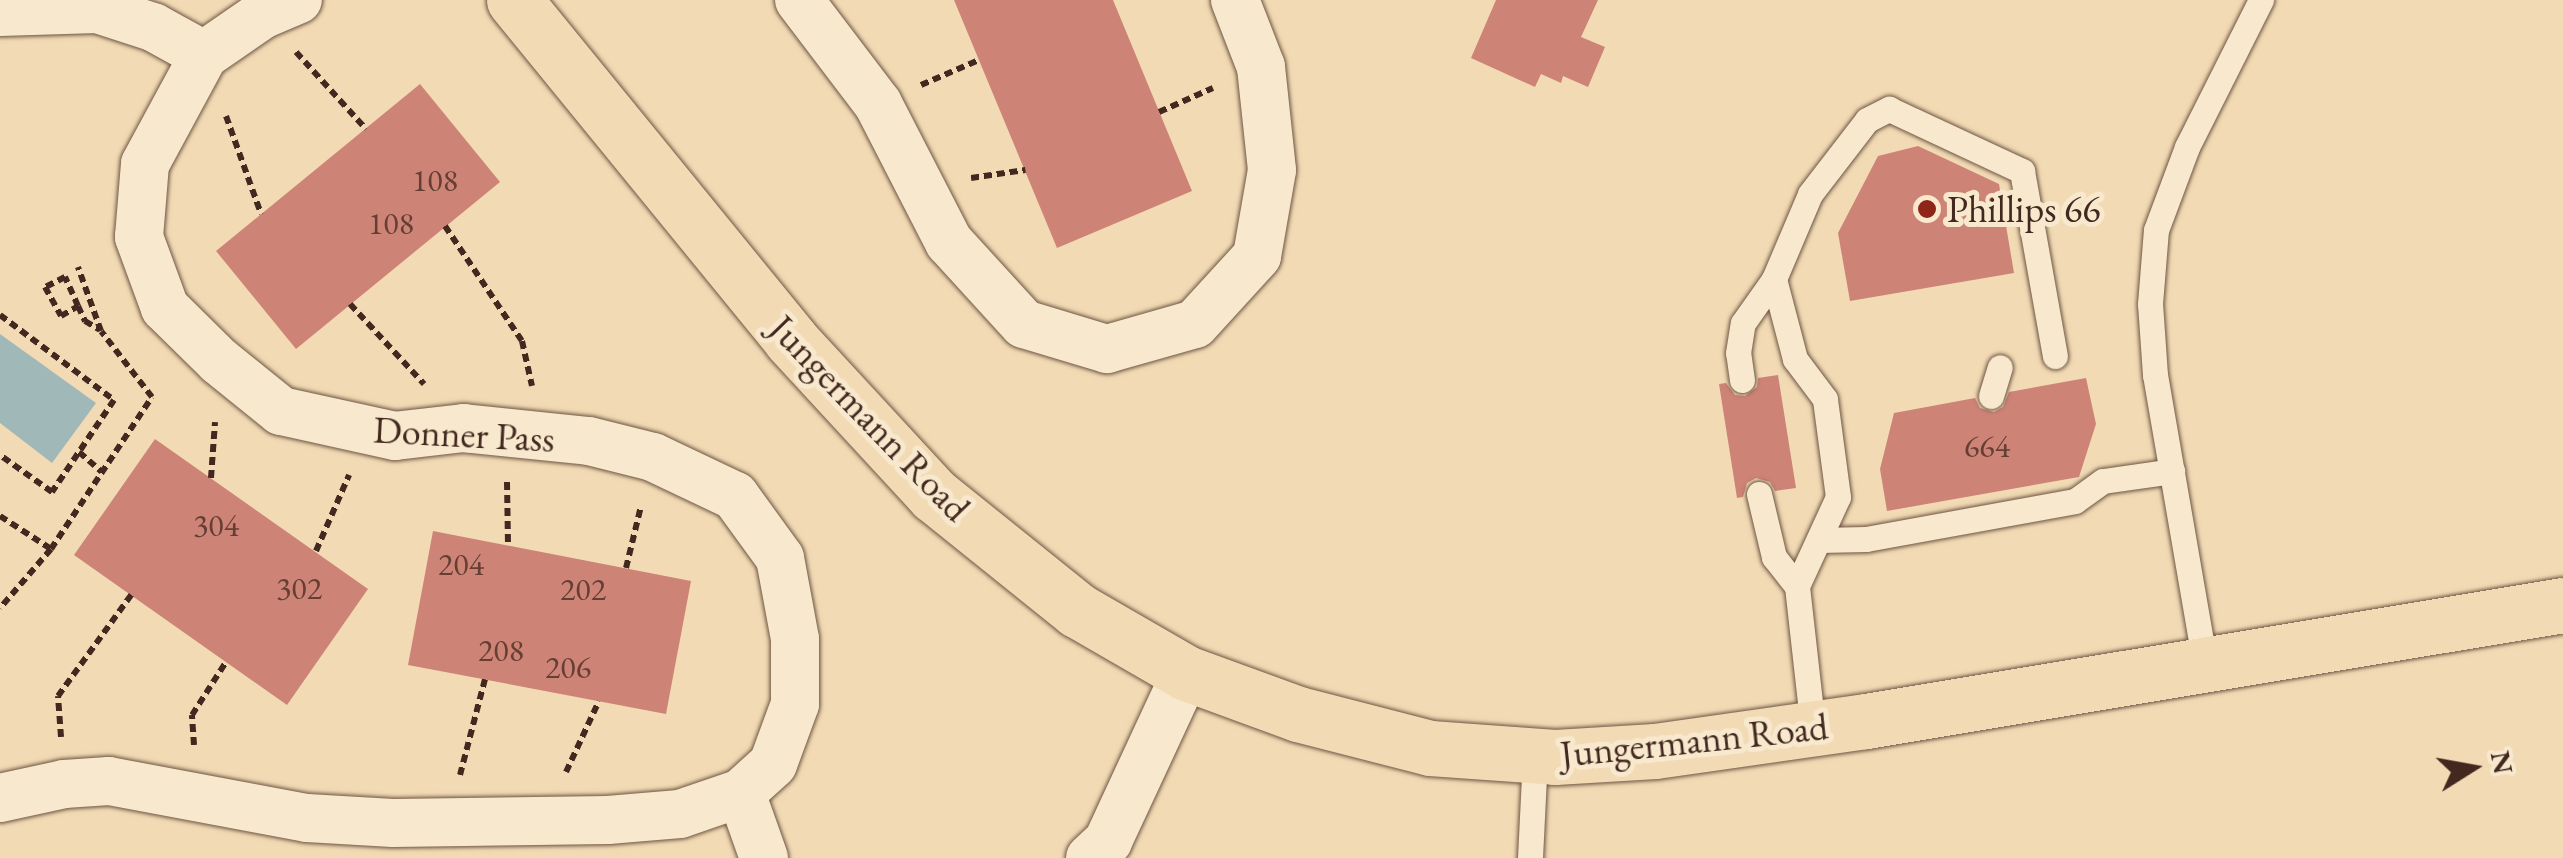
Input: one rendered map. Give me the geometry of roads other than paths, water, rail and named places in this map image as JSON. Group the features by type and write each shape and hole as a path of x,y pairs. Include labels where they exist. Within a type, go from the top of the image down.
{"main road":[{"name":"Jungermann Road","path":"514,0 790,340 934,495 1077,610 1186,673 1298,714 1430,748 1535,756 1655,751 2563,605"}],"street":[{"path":"799,0 878,104 948,242 1024,324 1107,350 1194,324 1256,256 1272,170 1260,67 1236,0"},
{"name":"Donner Pass","path":"0,798 64,784 110,781 307,818 448,823 546,818 608,820 680,814 741,794 773,764 795,704 795,639 780,558 735,496 653,456 589,441 505,431 395,436 282,411 219,361 165,308 140,237 145,164 204,55 280,8"},
{"path":"0,12 97,9 153,27 204,55"},
{"path":"1090,858 1108,841 1186,673"},
{"path":"741,794 764,858"}],"lane":[{"path":"2205,664 2154,375 2150,304 2156,230 2187,147 2261,0"},
{"path":"1742,380 1738,353 1743,322 1774,278 1810,194 1867,120 1890,110 2022,171 2055,356"},
{"path":"1774,278 1795,359 1824,399 1838,497 1797,586 1813,728"},
{"path":"1991,396 2000,367"},
{"path":"1819,540 1866,539 1948,526 2075,501 2104,481 2172,472"},
{"path":"1759,494 1774,557 1797,586"},
{"path":"1948,526 1956,499"},
{"path":"1530,858 1535,756"}],"water":[{"path":"0,334 96,403 52,463 0,423"}],"place":[{"name":"Phillips 66","path":"1927,209"}]}
